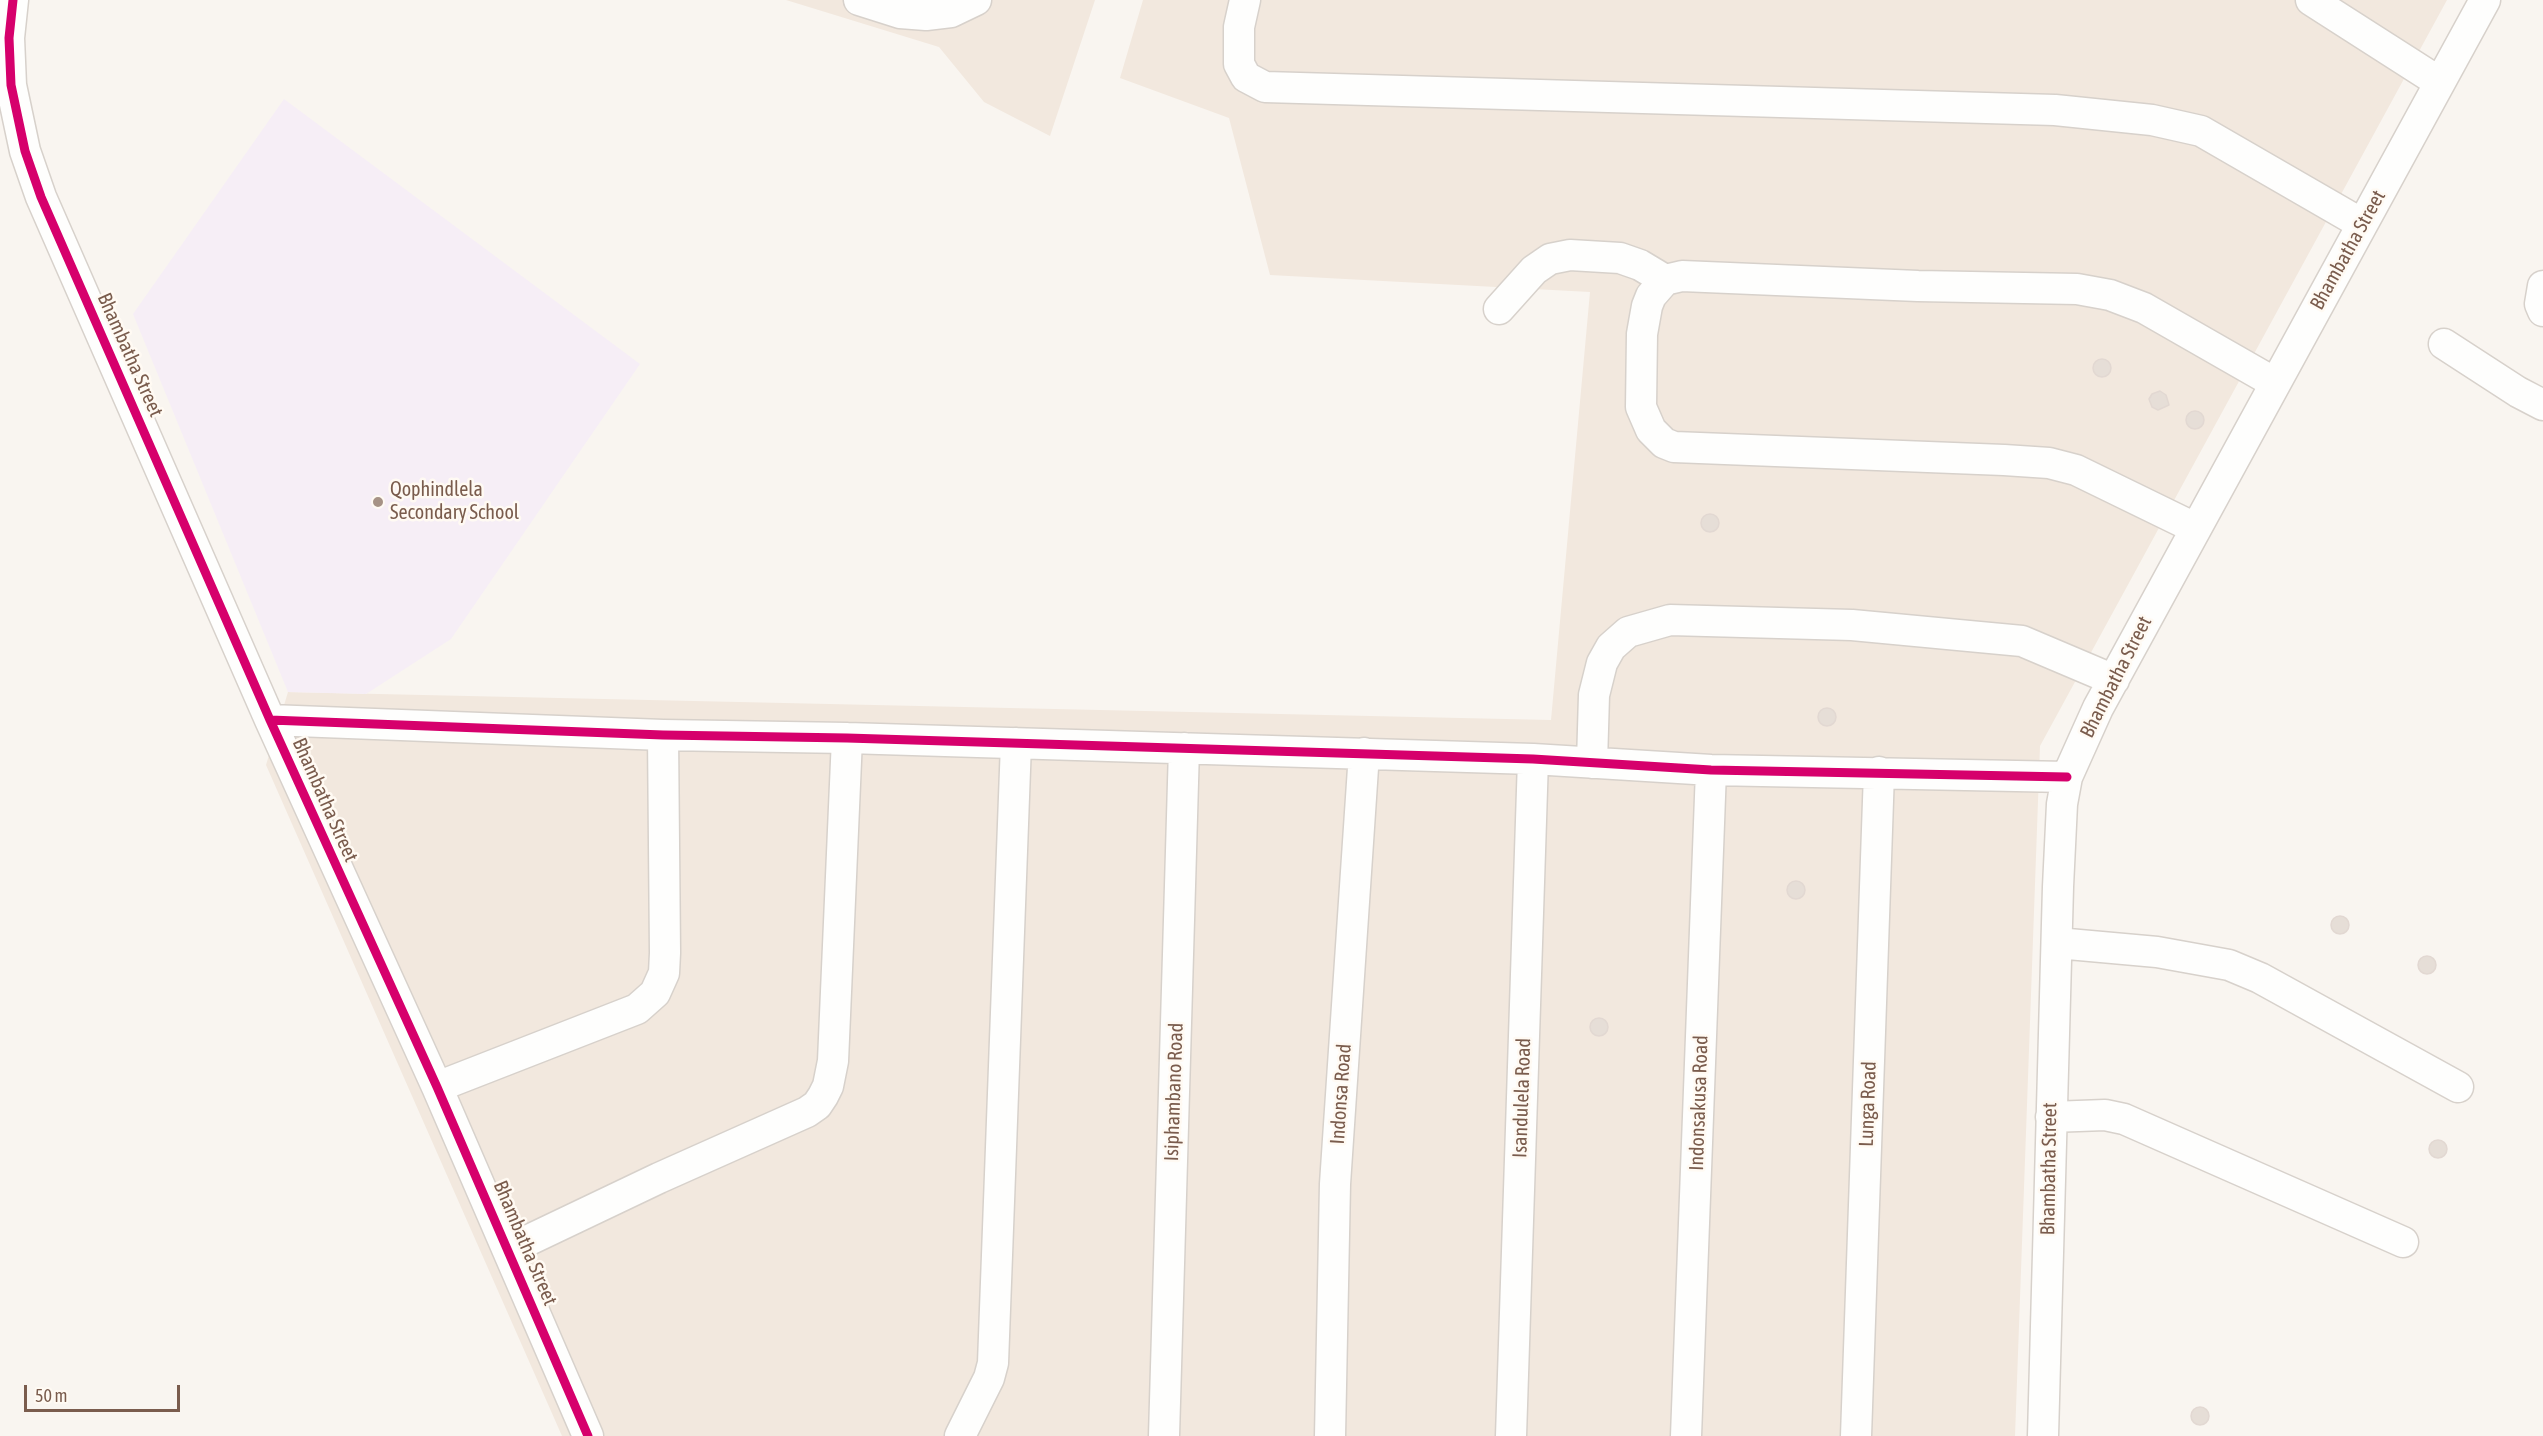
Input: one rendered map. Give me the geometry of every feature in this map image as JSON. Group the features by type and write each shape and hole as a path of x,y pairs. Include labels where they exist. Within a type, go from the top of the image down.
{"street":[{"name":"Bhambatha Street","path":"13,0 9,38 11,85 25,151 38,188 270,720 437,1087 588,1436"},
{"path":"859,0 900,13 926,15 951,12 976,0"},
{"path":"1245,0 1239,27 1239,64 1246,77 1265,87 2043,110 2152,120 2201,131 2362,224"},
{"path":"2311,0 2439,82"},
{"name":"Bhambatha Street","path":"2043,1436 2062,804 2067,777 2098,708 2485,0"},
{"path":"1499,309 1534,270 1550,260 1570,255 1620,258 1640,265 1665,280"},
{"path":"2195,528 2076,470 2049,464 2004,460 1691,449 1664,443 1651,430 1641,407 1644,318 1651,296 1665,280 1682,276 1918,286 2077,289 2095,292 2144,308 2275,383"},
{"path":"2543,286 2540,304 2543,311"},
{"path":"2444,344 2518,392 2543,405"},
{"path":"1592,763 1594,695 1602,663 1611,647 1628,632 1670,620 1851,625 2022,640 2115,680"},
{"path":"270,720 663,735 1364,753 1533,759 1711,770 2067,777"},
{"path":"437,1087 637,1009 656,993 664,973 665,953 663,735"},
{"path":"508,1250 659,1178 807,1112 817,1105 823,1096 828,1086 833,1061 847,738"},
{"path":"960,1436 989,1378 993,1363 1016,743"},
{"name":"Isiphambano Road","path":"1164,1436 1184,748"},
{"name":"Indonsa Road","path":"1330,1436 1335,1184 1364,753"},
{"name":"Isandulela Road","path":"1511,1436 1533,759"},
{"name":"Indonsakusa Road","path":"1686,1436 1711,770"},
{"name":"Lunga Road","path":"1856,1436 1879,772"},
{"path":"2057,943 2157,952 2229,964 2260,978 2458,1087"},
{"path":"2051,1117 2105,1116 2124,1119 2403,1242"}],"shaded area":[{"path":"786,0 1095,0 1050,136 984,102 939,47"},
{"path":"1143,0 2447,0 2040,746 2015,1436 562,1436 266,765 288,692 1551,720 1590,292 1270,275 1229,118 1120,78"},
{"name":"Qophindlela Secondary School","path":"284,99 640,364 451,639 366,694 288,692 133,314"}],"building":[{"path":"2102,359 2109,361 2111,368 2109,375 2102,377 2095,375 2093,368 2095,361"},
{"path":"2160,391 2166,395 2169,405 2158,410 2152,407 2149,399 2152,394"},
{"path":"2191,411 2199,411 2204,416 2202,427 2191,429 2186,424 2186,416"},
{"path":"1706,514 1714,514 1719,519 1717,530 1706,532 1701,527 1701,519"},
{"path":"1823,708 1831,708 1836,713 1834,724 1823,726 1818,721 1818,713"},
{"path":"1792,881 1800,881 1805,886 1803,897 1792,899 1787,894 1787,886"},
{"path":"2340,916 2347,918 2349,925 2347,932 2340,934 2333,932 2331,925 2333,918"},
{"path":"2423,956 2431,956 2436,961 2434,972 2423,974 2418,969 2418,961"},
{"path":"1599,1018 1607,1023 1608,1027 1603,1035 1599,1036 1591,1031 1590,1027 1595,1019"},
{"path":"2434,1140 2442,1140 2447,1145 2445,1156 2434,1158 2429,1153 2429,1145"},
{"path":"2200,1407 2208,1412 2209,1416 2204,1424 2200,1425 2192,1420 2191,1416 2196,1408"}],"cycle path":[{"path":"13,0 9,38 11,85 25,151 41,197 270,720 437,1087 588,1436"},
{"path":"270,720 663,735 847,738 1533,759 1711,770 2067,777"}],"place":[{"name":"Qophindlela Secondary School","path":"378,502"}]}
